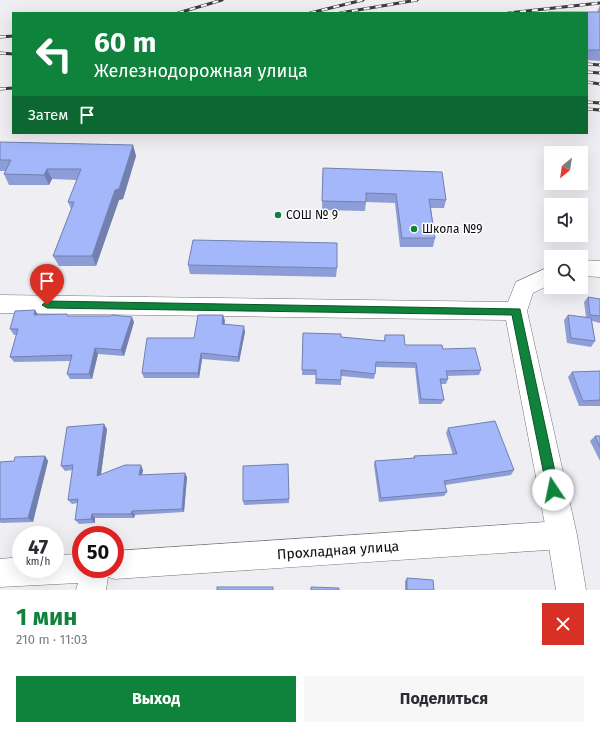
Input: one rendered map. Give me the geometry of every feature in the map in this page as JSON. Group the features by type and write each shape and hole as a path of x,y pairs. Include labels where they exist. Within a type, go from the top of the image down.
{"main road":[{"path":"588,268 600,269"},
{"path":"544,278 524,288 516,311 562,535 571,590"},
{"path":"0,304 516,311"}],"street":[{"name":"Прохладная улица","path":"124,564 562,535"},
{"path":"0,573 72,569"},
{"path":"91,590 93,578"}],"building":[{"path":"588,12 600,12 600,50 588,50"},
{"path":"0,142 133,145 119,189 115,190 92,256 53,256 74,202 68,202 81,169 47,169 44,175 4,174 11,160 0,160"},
{"name":"Школа №9","path":"323,168 442,172 446,200 429,199 435,238 402,238 396,194 366,193 366,202 322,201"},
{"path":"193,240 337,243 337,268 188,265"},
{"path":"588,297 600,299 600,316 590,315"},
{"path":"35,310 34,315 67,314 67,316 112,315 132,317 121,350 95,348 89,374 67,374 72,355 10,357 18,329 10,329 15,311"},
{"path":"198,315 223,315 222,324 244,326 238,357 201,353 198,373 142,373 147,338 194,338"},
{"path":"568,315 591,318 595,341 571,338"},
{"path":"303,333 341,334 341,337 385,341 385,335 404,335 405,345 442,345 443,349 475,348 481,370 446,371 448,379 440,379 444,400 421,399 416,363 376,362 375,374 341,370 341,380 316,379 316,370 302,370"},
{"path":"600,371 600,400 583,401 572,372"},
{"path":"495,421 514,470 444,481 447,492 381,498 375,461 415,458 414,456 457,454 448,428"},
{"path":"104,424 97,476 125,465 141,465 139,475 185,473 182,509 132,511 131,514 92,514 91,519 75,520 78,499 68,500 73,465 61,466 67,427"},
{"path":"595,436 600,436 600,447"},
{"path":"45,456 28,518 0,519 0,462 14,461 15,457"},
{"path":"288,464 289,499 243,501 243,466"},
{"path":"407,578 433,580 434,590 407,590"},
{"path":"217,587 273,587 273,590 217,590"},
{"path":"311,587 339,588 339,590 311,590"}],"railway":[{"path":"181,12 222,0"},
{"path":"314,12 363,0"},
{"path":"346,12 417,0"},
{"path":"517,12 600,3"},
{"path":"0,37 12,36"},
{"path":"0,53 12,54"},
{"path":"588,64 600,65"},
{"path":"588,72 600,73"},
{"path":"588,82 600,84"},
{"path":"0,89 12,88"},
{"path":"588,102 600,103"},
{"path":"588,109 600,110"}],"place":[{"name":"СОШ № 9","path":"278,215"},
{"name":"Школа №9","path":"414,229"}],"route":[{"path":"47,305 516,311 553,490"}]}
